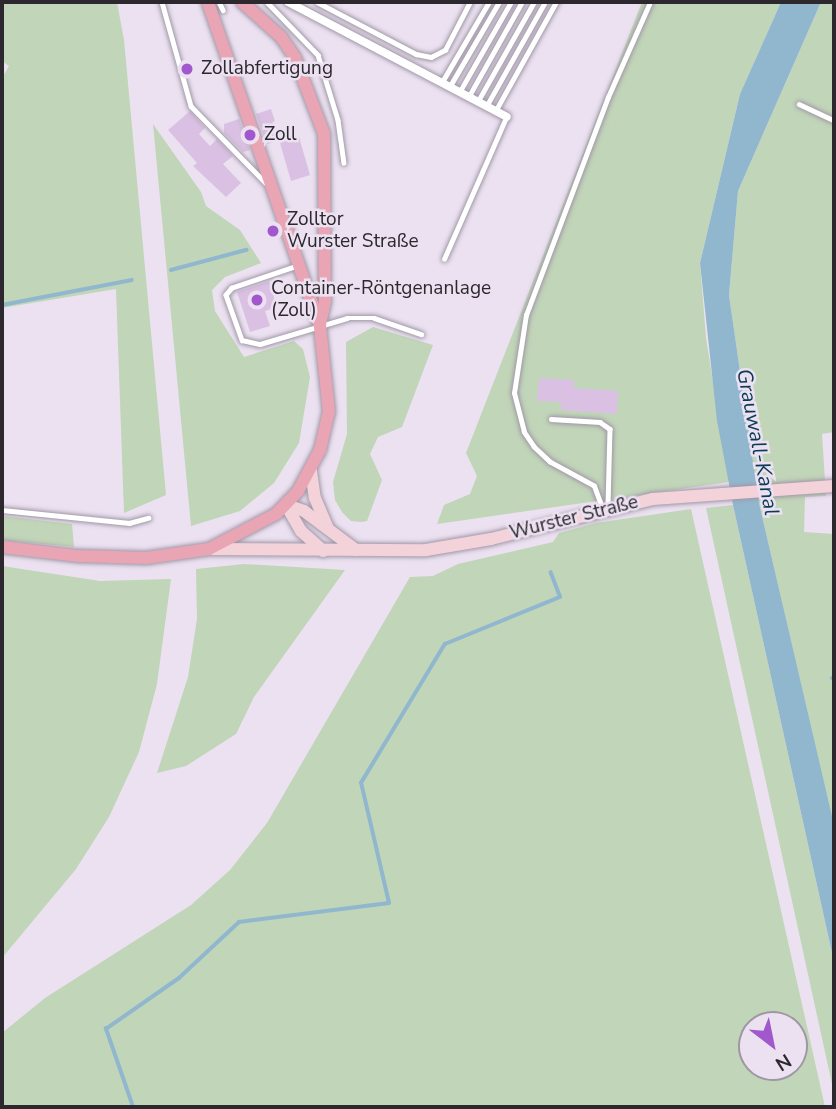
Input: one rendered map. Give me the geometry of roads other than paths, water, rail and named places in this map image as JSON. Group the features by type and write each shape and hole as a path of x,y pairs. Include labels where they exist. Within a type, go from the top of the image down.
{"main road":[{"path":"208,2 320,326"},
{"path":"242,2 281,37 295,58 324,134 325,301 320,326"},
{"name":"Wurster Straße","path":"209,549 247,533 286,505 311,471 329,412 320,326"},
{"path":"311,471 315,498 328,528"},
{"name":"Wurster Straße","path":"2,547 78,556 146,558 209,549 323,551 451,547 605,507 713,494 834,486"},
{"path":"286,505 328,528 356,550"},
{"path":"286,505 301,531 323,551"}],"street":[{"path":"288,2 507,117"}],"lane":[{"path":"162,2 191,106 272,188"},
{"path":"219,2 223,10"},
{"path":"267,2 318,55 338,120 344,163"},
{"path":"317,2 416,54 431,57 445,50 470,2"},
{"path":"446,84 489,2"},
{"path":"446,84 499,2"},
{"path":"460,91 510,2"},
{"path":"468,96 522,2"},
{"path":"478,101 534,2"},
{"path":"486,106 545,2"},
{"path":"495,111 556,2"},
{"path":"605,507 594,486 550,461 534,446 524,432 514,393 526,315 608,97 650,2"},
{"path":"799,104 834,120"},
{"path":"444,259 507,117"},
{"path":"298,266 232,288 226,300 242,340 251,345 346,318 374,318 421,334"},
{"path":"551,419 600,422 610,429 605,507"},
{"path":"2,510 129,523 148,518"}],"water":[{"path":"781,2 821,2 738,191 729,295 759,503 834,825 834,962 733,505 717,421 700,263 740,94"}],"waterway":[{"path":"171,270 246,250"},
{"path":"2,305 132,280"},
{"path":"133,1107 106,1029 179,978 239,922 389,903 361,783 445,644 560,597 551,573"}],"place":[{"name":"Zollabfertigung","path":"187,69"},
{"name":"Zoll","path":"250,135"},
{"name":"Zolltor Wurster Straße","path":"273,231"},
{"name":"Container-Röntgenanlage (Zoll)","path":"257,300"}],"water label":[{"name":"Grauwall-Kanal","path":"758,442"}]}
